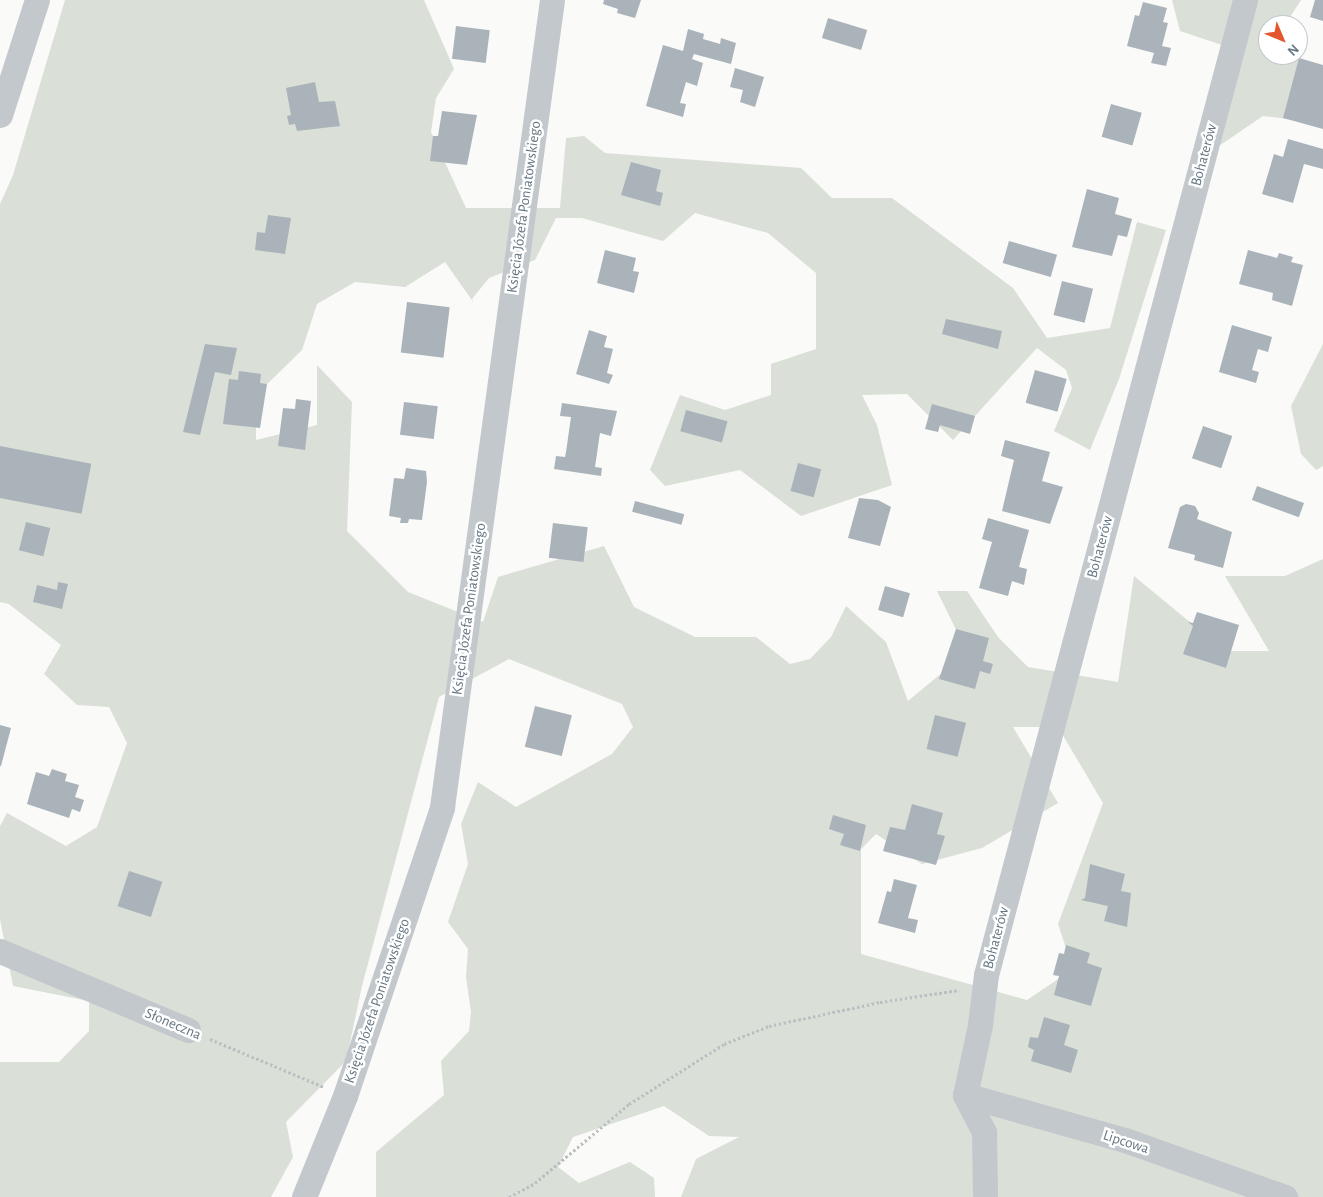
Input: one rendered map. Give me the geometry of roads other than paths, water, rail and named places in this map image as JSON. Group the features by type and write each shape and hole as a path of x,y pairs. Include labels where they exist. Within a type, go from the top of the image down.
{"street":[{"path":"0,115 37,0"},
{"name":"Księcia Józefa Poniatowskiego","path":"304,1197 345,1096 442,807 552,0"},
{"name":"Bohaterów","path":"965,1095 980,1025 986,975 1245,0"},
{"name":"Słoneczna","path":"0,951 188,1030"},
{"path":"965,1095 984,1132 985,1197"},
{"name":"Lipcowa","path":"965,1095 1125,1140 1285,1197"}]}
